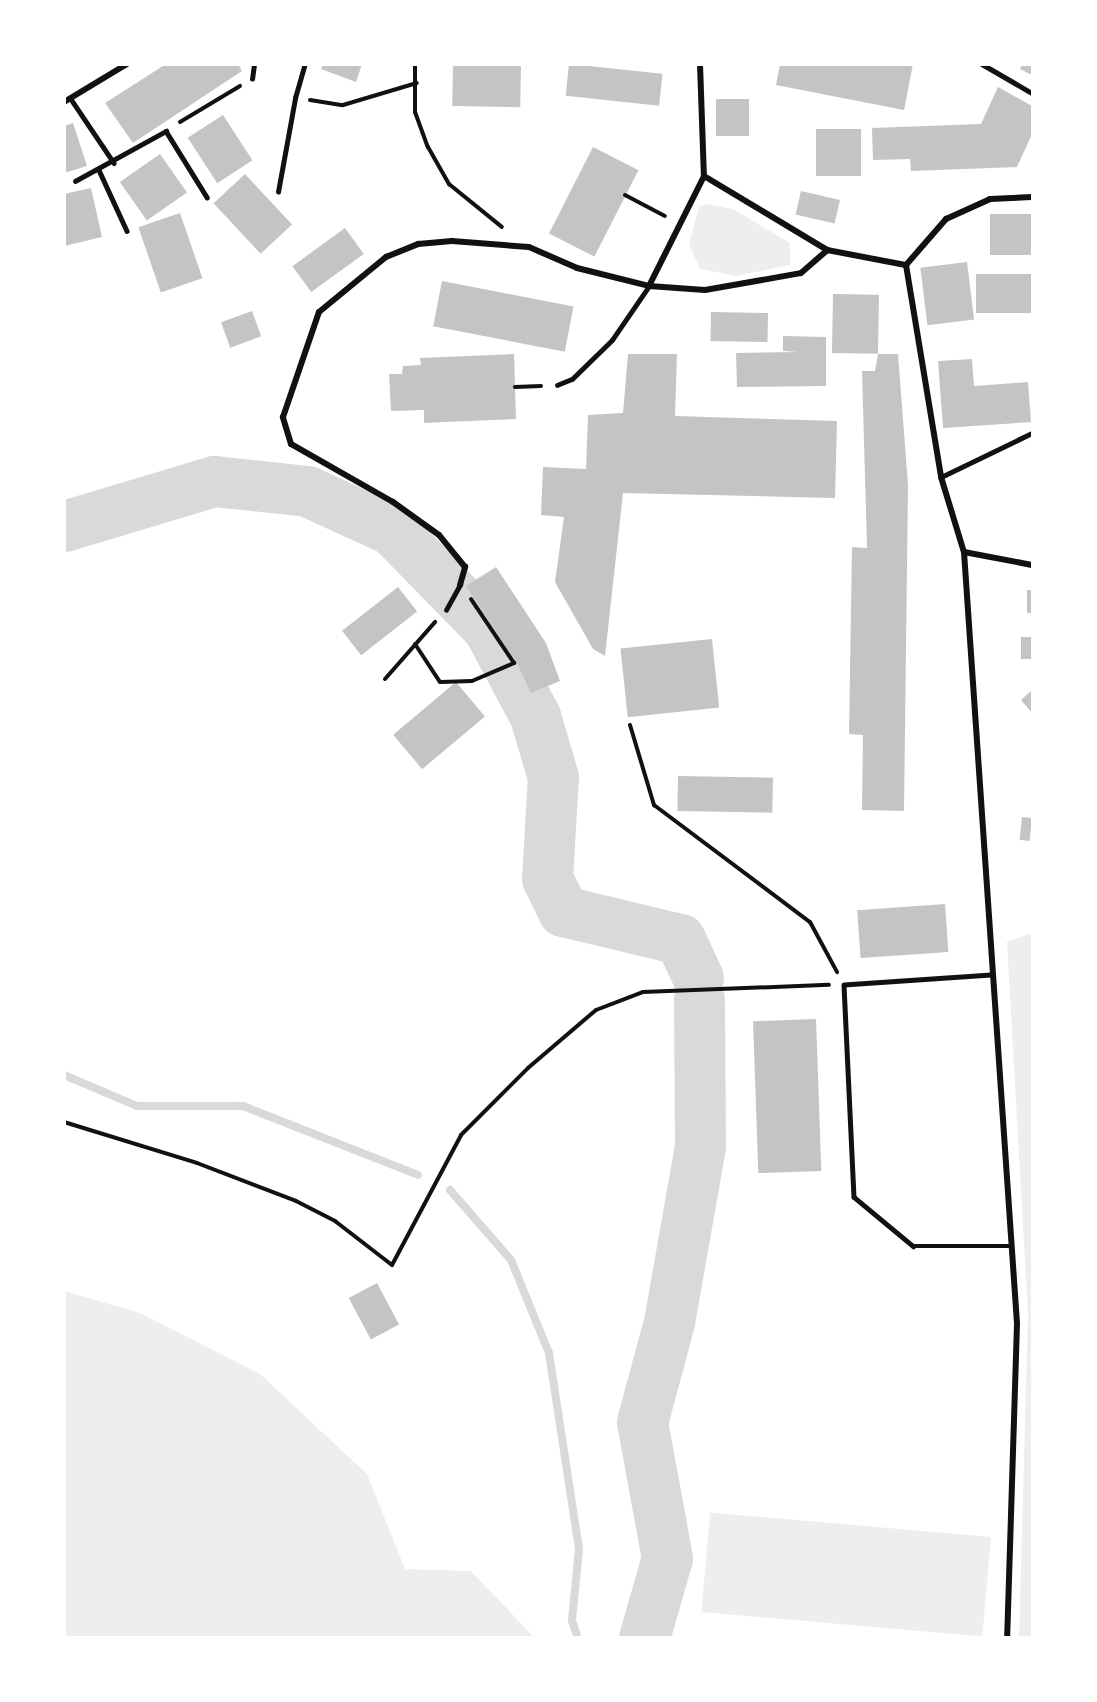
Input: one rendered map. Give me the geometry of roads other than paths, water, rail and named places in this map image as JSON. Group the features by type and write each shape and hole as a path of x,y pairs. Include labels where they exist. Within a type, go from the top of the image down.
{"street":[{"path":"68,101 127,64"},
{"path":"650,286 704,176 700,64"},
{"path":"704,176 827,250 906,265"},
{"path":"906,265 946,219 990,199 1032,197"},
{"path":"459,585 465,567 439,535 393,502 291,444 283,417 320,312 386,257 418,244 452,241 529,247 577,268 650,286 705,290 801,273 827,250"},
{"path":"906,265 941,477 964,552 991,975 1017,1324 1007,1638"},
{"path":"964,552 1032,565"}],"lane":[{"path":"252,79 254,64"},
{"path":"278,192 295,98 306,64"},
{"path":"982,64 1032,93"},
{"path":"68,101 114,163"},
{"path":"75,182 114,163 166,131 207,197"},
{"path":"99,170 127,231"},
{"path":"557,385 572,379 612,340 650,286"},
{"path":"941,477 1032,433"},
{"path":"446,610 459,585"},
{"path":"991,975 844,985 854,1197 912,1246 1011,1246"}],"waterway":[{"path":"64,526 214,481 307,491 392,530 488,628 535,716 553,777 547,878 563,911 680,939 698,978"},
{"path":"644,1638 667,1558 642,1422 669,1322 700,1146 699,999"},
{"path":"64,1075 137,1106 243,1106 418,1175"},
{"path":"450,1190 511,1260 549,1353 579,1549 572,1621 578,1638"}]}
